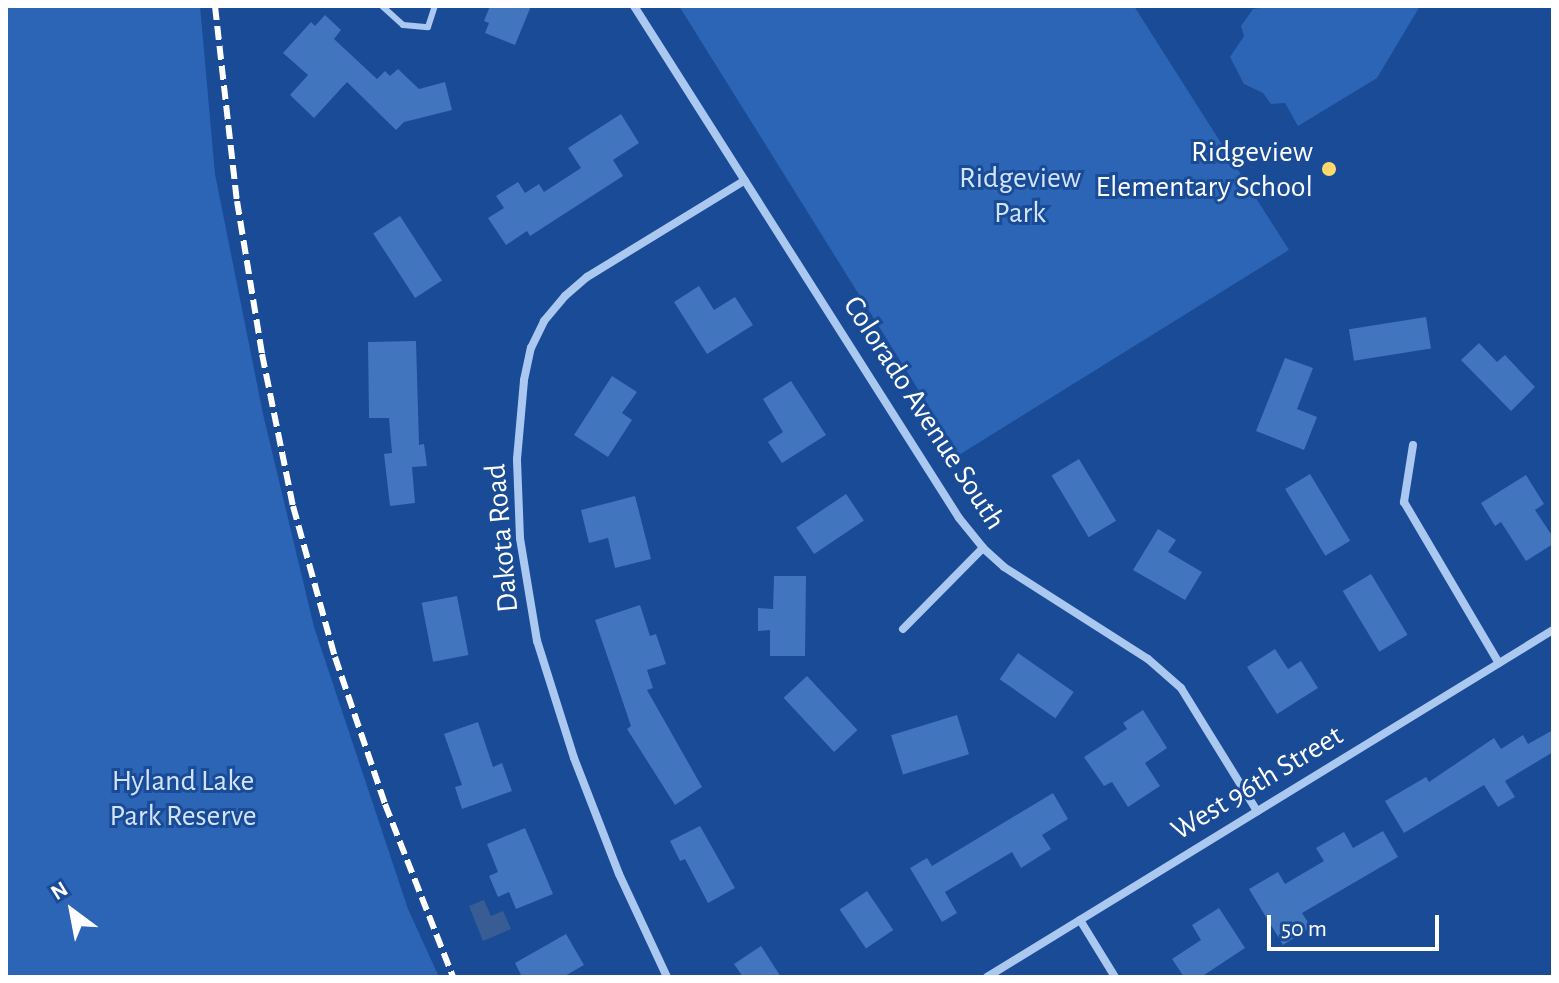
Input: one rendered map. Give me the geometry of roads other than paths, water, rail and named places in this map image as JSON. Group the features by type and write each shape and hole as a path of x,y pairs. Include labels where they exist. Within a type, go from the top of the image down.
{"street":[{"name":"Colorado Avenue South","path":"634,6 959,518 983,548 1031,586 1148,659 1181,688 1257,811"},
{"name":"Dakota Road","path":"667,977 619,874 579,773 537,641 520,538 517,459 524,380 531,348 544,321 565,296 587,277 745,180"},
{"path":"1413,445 1404,502 1499,663"},
{"path":"903,629 983,548"},
{"name":"West 96th Street","path":"987,977 1553,630"},
{"path":"1080,920 1115,977"}],"lane":[{"path":"382,6 403,25 428,27 435,6"}],"railway":[{"path":"215,6 237,201 262,354 293,506 335,657 385,804 453,977"}],"place":[{"name":"Ridgeview Elementary School","path":"1329,169"}],"park label":[{"name":"Ridgeview Park","path":"1020,195"},
{"name":"Hyland Lake Park Reserve","path":"183,798"}]}
